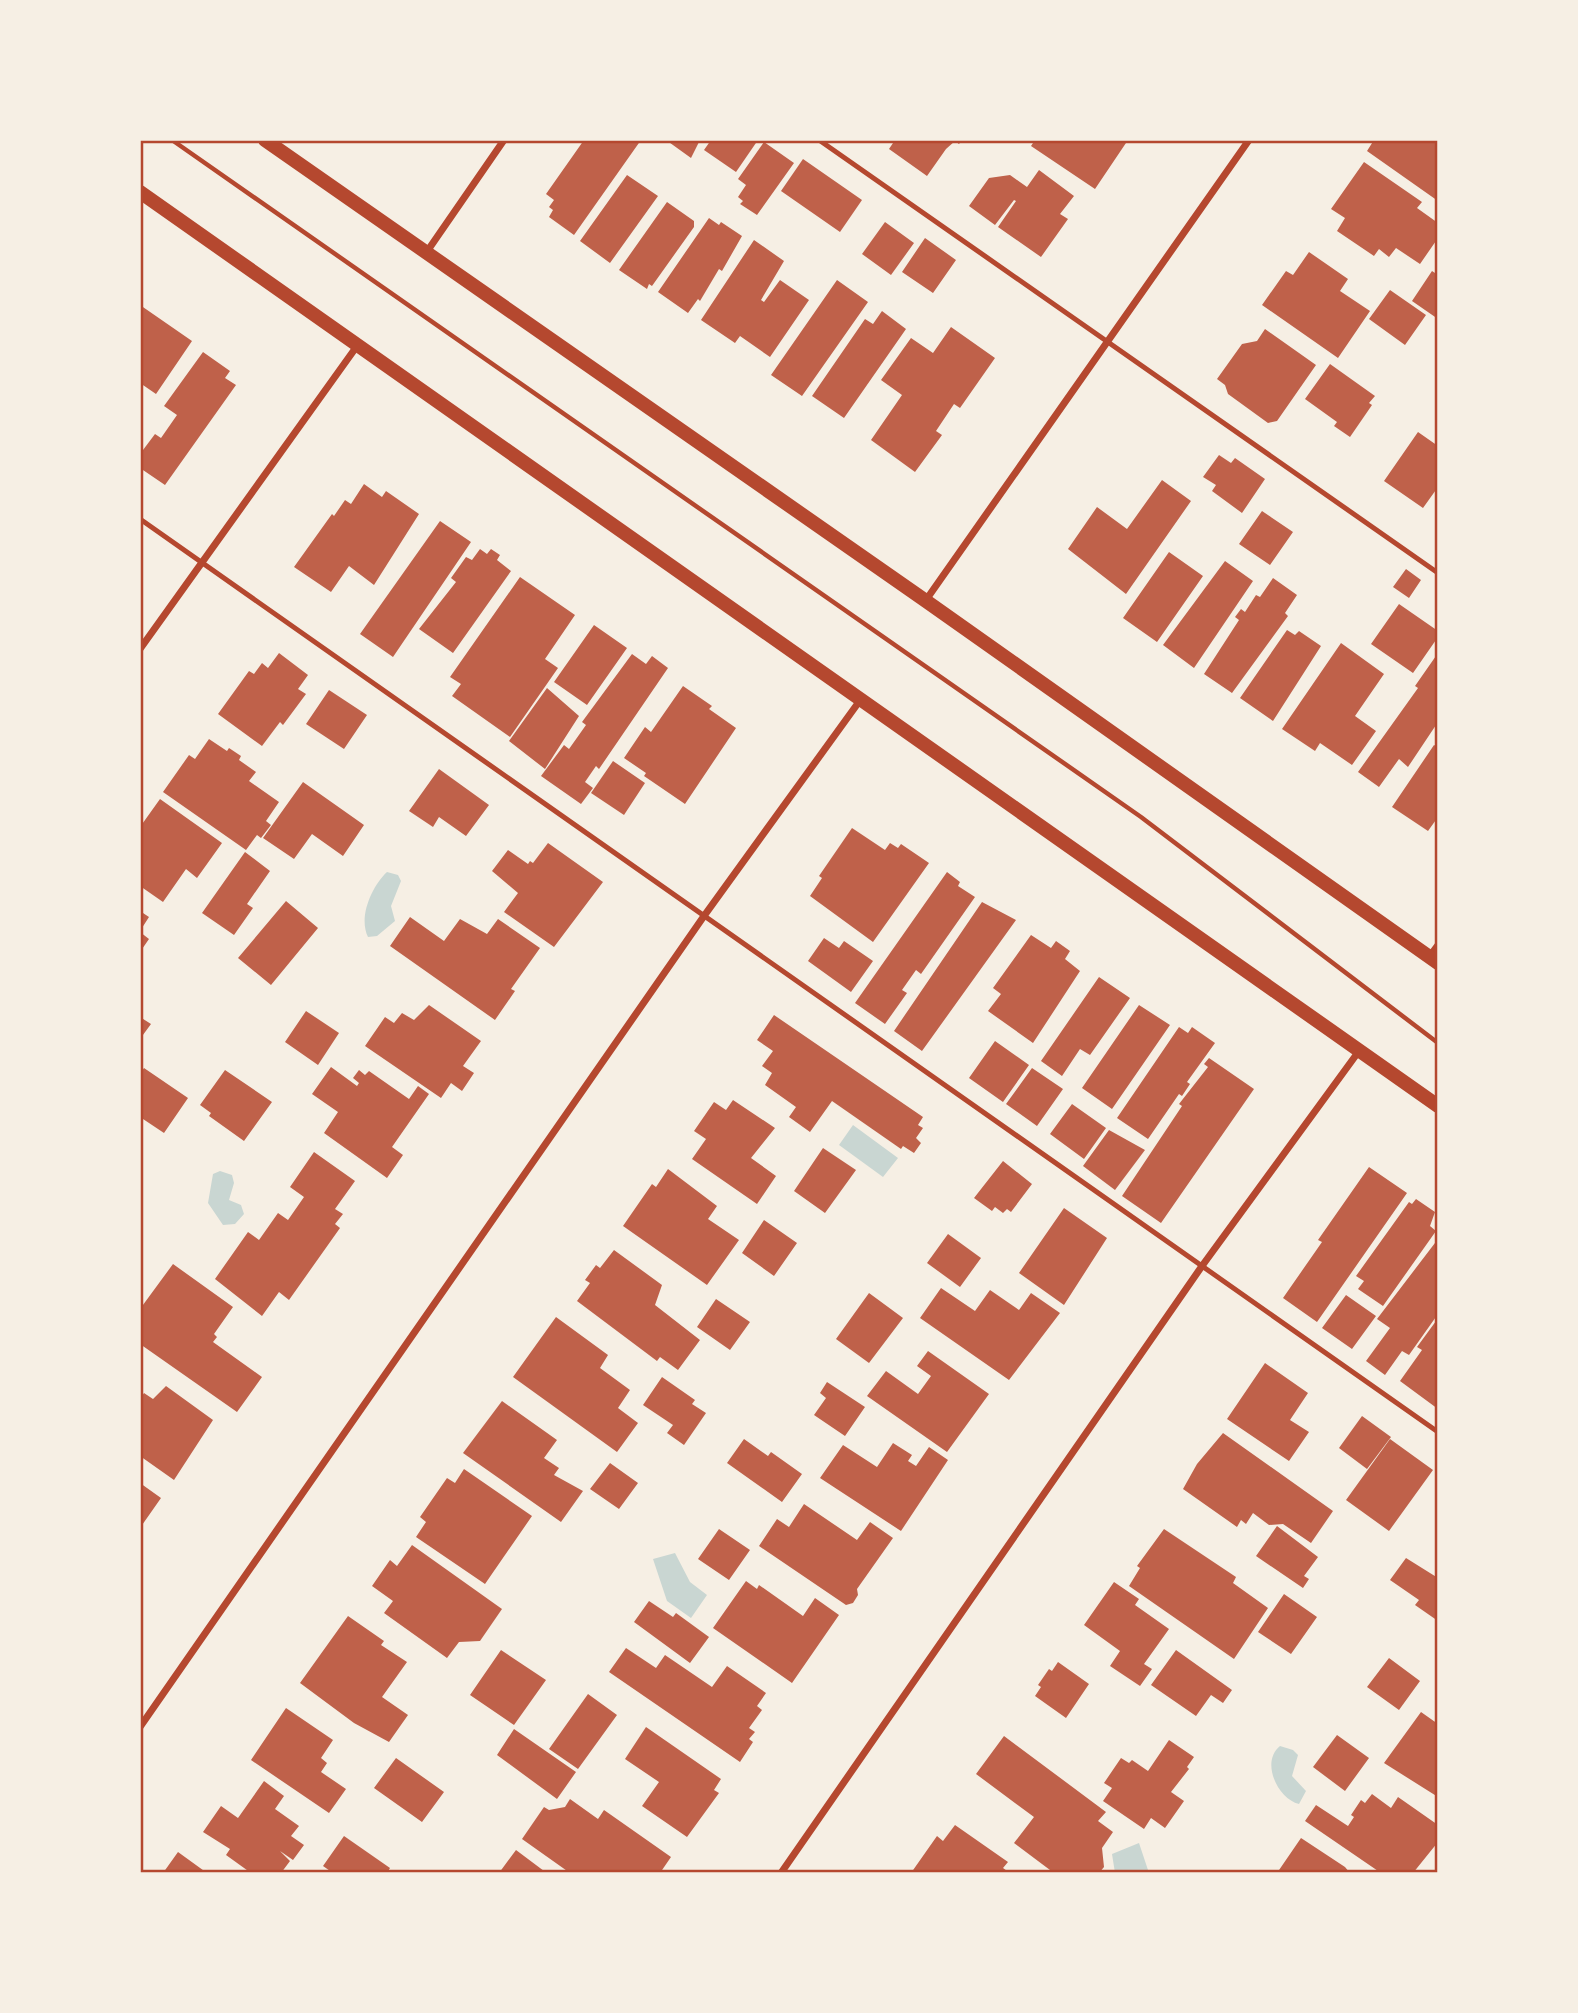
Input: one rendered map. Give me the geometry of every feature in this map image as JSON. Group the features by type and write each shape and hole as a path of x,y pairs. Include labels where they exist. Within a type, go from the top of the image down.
{"main road":[{"path":"265,140 926,601 1434,960"},
{"path":"140,192 1438,1106"}],"street":[{"path":"426,253 504,140"},
{"path":"926,601 1250,140"},
{"path":"140,649 358,345"},
{"path":"140,1727 704,916 862,699"},
{"path":"1434,960 1438,945"},
{"path":"781,1873 1202,1266 1359,1051"}],"lane":[{"path":"819,140 1438,573"},
{"path":"140,519 1438,1432"}],"path":[{"path":"172,140 1141,817 1438,1042"}],"shaded area":[{"path":"387,872 398,875 401,881 391,906 395,921 377,936 368,937 365,920 368,902 376,885"},
{"path":"853,1125 898,1158 883,1177 839,1145"},
{"path":"220,1171 232,1175 234,1183 229,1200 241,1205 244,1214 235,1224 223,1225 208,1203 213,1174"},
{"path":"675,1553 690,1582 707,1595 691,1618 667,1601 653,1559"},
{"path":"1280,1746 1293,1750 1298,1755 1292,1776 1306,1791 1299,1804 1284,1795 1274,1779 1272,1761"},
{"path":"1139,1843 1149,1873 1115,1873 1112,1854"}],"building":[{"path":"584,140 641,140 574,235 549,217 553,210 549,207 554,200 546,194"},
{"path":"666,140 700,140 691,158"},
{"path":"711,140 758,140 736,172 704,150"},
{"path":"895,140 962,140 959,144 955,141 946,149 927,176 889,149"},
{"path":"1035,140 1128,140 1095,189 1031,146"},
{"path":"1374,140 1438,140 1438,201 1367,151"},
{"path":"764,142 794,163 757,215 740,204 743,201 738,197 746,185 738,179"},
{"path":"803,159 862,200 840,232 781,191"},
{"path":"1364,162 1422,202 1417,208 1438,223 1438,238 1420,264 1396,248 1389,257 1379,249 1374,256 1337,231 1345,218 1331,209"},
{"path":"1039,170 1074,196 1060,214 1068,219 1041,257 998,227 1016,201 1014,200 995,225 969,206 989,178 1010,175 1027,187"},
{"path":"627,175 658,196 610,263 580,241"},
{"path":"667,202 694,221 694,227 652,286 649,284 647,289 619,270"},
{"path":"709,218 719,225 721,222 742,236 722,271 719,269 700,301 698,299 688,313 658,292"},
{"path":"885,222 914,243 891,275 862,254"},
{"path":"925,238 956,260 933,293 902,272"},
{"path":"754,240 784,261 761,300 764,302 780,280 809,300 770,357 740,336 735,343 701,320"},
{"path":"1309,252 1348,279 1340,291 1370,311 1338,358 1262,305 1286,271 1293,275"},
{"path":"1432,271 1438,275 1438,319 1412,301"},
{"path":"837,280 868,302 802,396 771,375"},
{"path":"1390,290 1426,315 1405,345 1369,319"},
{"path":"140,305 192,341 156,394 140,383"},
{"path":"882,311 906,329 844,418 812,396 865,319 873,324"},
{"path":"951,327 995,358 960,408 954,404 936,431 942,435 915,472 871,440 902,395 881,380 911,338 933,353"},
{"path":"1265,329 1316,365 1277,421 1268,423 1228,394 1225,385 1217,379 1242,344 1257,341"},
{"path":"203,352 230,371 225,378 236,385 165,485 140,468 140,454 155,434 161,438 177,415 164,406"},
{"path":"1330,364 1375,396 1369,403 1372,405 1350,437 1334,426 1337,422 1305,399"},
{"path":"1418,432 1438,446 1438,487 1423,508 1384,481"},
{"path":"1219,455 1231,463 1235,458 1265,479 1242,513 1212,491 1216,485 1203,477"},
{"path":"1162,480 1191,501 1126,594 1068,549 1097,507 1127,529"},
{"path":"364,484 382,497 386,491 419,514 374,585 349,566 331,592 294,567 332,514 334,516 345,500 351,504"},
{"path":"1262,511 1293,532 1270,565 1239,544"},
{"path":"440,521 471,542 393,657 360,634"},
{"path":"480,549 487,554 491,549 500,555 497,560 511,571 453,653 419,629 456,582 451,578 466,557 472,560"},
{"path":"1169,552 1203,576 1157,642 1123,618"},
{"path":"1225,561 1253,581 1194,668 1163,645"},
{"path":"1406,569 1421,580 1409,598 1393,587"},
{"path":"520,577 575,615 545,659 558,668 510,737 452,696 461,684 450,677"},
{"path":"1273,578 1297,595 1285,613 1288,616 1232,693 1204,674 1239,620 1235,617 1241,609 1245,612 1256,595 1260,597"},
{"path":"1399,604 1438,631 1438,637 1413,673 1371,644"},
{"path":"594,625 627,648 587,705 554,682"},
{"path":"1287,630 1295,635 1299,631 1321,646 1273,721 1240,698"},
{"path":"1341,643 1384,674 1355,716 1376,731 1352,765 1320,743 1315,751 1282,729"},
{"path":"279,653 308,675 298,689 306,694 283,725 280,722 262,746 218,714 249,671 254,674 262,663 268,668"},
{"path":"1438,653 1438,722 1408,767 1399,759 1379,787 1358,772 1418,688 1415,686"},
{"path":"632,654 646,664 652,656 668,668 599,769 596,766 585,782 593,788 581,804 541,776 564,745 569,749 586,725 582,722"},
{"path":"683,686 712,706 709,709 736,728 685,804 644,776 646,773 624,758 645,727 651,732"},
{"path":"547,688 579,716 545,769 509,741"},
{"path":"329,690 367,715 344,749 306,724"},
{"path":"209,739 227,751 229,748 241,756 239,760 256,772 249,781 279,802 266,821 271,825 261,838 257,835 246,850 163,792 189,755 195,759"},
{"path":"1434,745 1438,747 1438,817 1428,831 1392,807"},
{"path":"613,761 645,783 624,815 591,793"},
{"path":"439,769 489,805 466,836 439,817 433,827 409,811"},
{"path":"303,782 364,825 343,856 312,834 294,859 263,838"},
{"path":"160,799 222,843 197,878 186,869 163,902 140,886 140,843 143,838 140,836 140,827"},
{"path":"852,828 885,850 890,843 898,848 901,844 929,863 873,942 810,896 822,878 819,876"},
{"path":"548,843 603,882 554,947 504,912 518,893 492,871 508,850 528,864 530,861 533,863"},
{"path":"245,852 270,871 247,904 253,908 234,935 202,913"},
{"path":"947,872 960,882 958,886 975,897 921,974 916,970 902,990 907,993 885,1024 855,1003"},
{"path":"286,901 318,928 271,985 238,958"},
{"path":"982,902 1016,920 922,1051 894,1031"},
{"path":"140,911 149,917 140,931"},
{"path":"410,917 444,941 460,919 487,934 498,919 540,948 511,989 515,991 495,1020 390,946"},
{"path":"140,932 149,939 140,952"},
{"path":"1031,935 1051,948 1056,941 1070,951 1065,959 1080,971 1033,1043 988,1011 1001,994 993,988"},
{"path":"824,938 839,948 844,941 873,961 851,992 808,961"},
{"path":"1099,977 1130,998 1090,1055 1080,1049 1062,1076 1041,1061"},
{"path":"429,1005 481,1041 463,1066 474,1073 462,1091 451,1083 441,1098 365,1046 385,1017 394,1023 402,1013 414,1020"},
{"path":"1139,1005 1170,1025 1112,1109 1082,1088"},
{"path":"306,1011 339,1033 318,1065 285,1042"},
{"path":"774,1015 923,1117 918,1125 923,1128 916,1138 921,1143 914,1153 903,1146 901,1149 832,1101 810,1132 789,1117 796,1107 765,1085 772,1073 762,1066 773,1051 757,1040"},
{"path":"140,1017 151,1024 140,1039"},
{"path":"1179,1027 1188,1033 1192,1027 1215,1043 1187,1082 1190,1084 1182,1096 1179,1094 1148,1139 1117,1118"},
{"path":"995,1041 1029,1065 1003,1102 969,1078"},
{"path":"1209,1058 1254,1089 1161,1223 1122,1196 1182,1106 1179,1104 1208,1067 1204,1064"},
{"path":"331,1067 357,1086 359,1083 353,1078 359,1070 365,1075 369,1071 409,1099 418,1086 429,1094 392,1147 403,1155 387,1178 324,1133 338,1112 312,1094"},
{"path":"144,1068 188,1098 164,1133 140,1117 140,1074"},
{"path":"1032,1068 1063,1089 1037,1126 1006,1104"},
{"path":"225,1070 272,1102 244,1141 209,1116 211,1113 200,1105"},
{"path":"733,1100 775,1128 751,1158 776,1176 757,1204 692,1159 706,1139 694,1131 714,1102 726,1110"},
{"path":"1072,1104 1106,1128 1084,1159 1050,1134"},
{"path":"1109,1130 1145,1150 1115,1190 1083,1166"},
{"path":"823,1148 856,1170 825,1213 794,1191"},
{"path":"314,1152 355,1181 335,1209 343,1214 335,1224 340,1228 289,1300 279,1292 262,1316 215,1279 248,1232 259,1240 278,1213 288,1220 304,1197 290,1187"},
{"path":"1003,1161 1032,1184 1011,1212 1007,1209 1003,1213 995,1207 992,1211 974,1198"},
{"path":"1369,1167 1407,1193 1317,1322 1283,1298 1322,1242 1318,1240"},
{"path":"668,1169 717,1206 708,1219 739,1240 707,1285 623,1226 652,1184 656,1187"},
{"path":"1416,1199 1435,1212 1430,1226 1436,1231 1383,1306 1358,1289 1364,1281 1356,1276 1409,1202 1412,1204"},
{"path":"1064,1208 1107,1238 1064,1305 1019,1273"},
{"path":"764,1220 797,1243 774,1276 742,1253"},
{"path":"948,1234 981,1258 960,1287 927,1263"},
{"path":"1438,1239 1438,1314 1409,1355 1402,1351 1385,1375 1366,1361 1390,1328 1377,1319"},
{"path":"614,1250 662,1285 655,1305 700,1340 678,1370 660,1357 657,1361 577,1301 590,1283 585,1280 596,1265 600,1268"},
{"path":"173,1264 233,1307 214,1334 217,1337 213,1342 262,1377 237,1412 140,1344 140,1309"},
{"path":"941,1288 975,1311 990,1290 1019,1310 1031,1293 1060,1313 1009,1380 920,1318"},
{"path":"869,1293 903,1318 869,1363 836,1339"},
{"path":"1346,1295 1376,1316 1352,1349 1322,1328"},
{"path":"716,1299 750,1322 730,1350 697,1327"},
{"path":"556,1317 608,1355 600,1368 630,1390 618,1408 638,1423 617,1452 513,1377"},
{"path":"1436,1321 1438,1409 1400,1381 1422,1350 1417,1347"},
{"path":"928,1351 989,1394 947,1452 867,1396 886,1371 918,1394 931,1376 917,1366"},
{"path":"1265,1363 1308,1393 1290,1420 1309,1432 1289,1461 1227,1419"},
{"path":"662,1377 695,1400 692,1404 706,1413 684,1445 667,1433 673,1425 643,1405"},
{"path":"827,1382 865,1407 845,1436 814,1415 826,1398 820,1393"},
{"path":"166,1386 213,1420 174,1480 140,1456 140,1399 144,1393 153,1399"},
{"path":"502,1401 557,1440 544,1458 559,1468 554,1475 583,1491 561,1522 463,1453"},
{"path":"1362,1416 1391,1437 1367,1469 1339,1448"},
{"path":"1223,1433 1333,1511 1311,1543 1283,1524 1269,1525 1253,1513 1246,1524 1241,1520 1237,1527 1183,1489 1197,1464"},
{"path":"744,1439 768,1456 771,1452 802,1474 782,1502 727,1463"},
{"path":"1390,1439 1433,1470 1389,1531 1346,1500"},
{"path":"893,1443 912,1455 908,1461 916,1466 929,1447 948,1460 901,1531 820,1478 843,1445 877,1467"},
{"path":"610,1463 638,1483 619,1509 590,1489"},
{"path":"464,1469 532,1516 485,1584 416,1537 426,1522 420,1517 447,1478 455,1483"},
{"path":"140,1483 161,1498 140,1528"},
{"path":"804,1504 857,1540 870,1522 893,1538 857,1589 858,1595 853,1603 846,1605 759,1546 777,1519 789,1527"},
{"path":"1277,1526 1318,1557 1304,1576 1309,1579 1303,1588 1256,1556"},
{"path":"719,1529 750,1550 729,1580 698,1559"},
{"path":"1164,1529 1236,1577 1233,1583 1268,1608 1234,1659 1129,1586 1140,1568 1137,1566"},
{"path":"412,1545 502,1609 480,1641 459,1642 447,1658 384,1613 393,1601 372,1586 390,1560 397,1566"},
{"path":"1406,1558 1438,1578 1438,1621 1415,1605 1419,1600 1390,1580"},
{"path":"746,1581 757,1589 759,1585 803,1616 815,1598 839,1615 792,1683 713,1628"},
{"path":"1114,1582 1139,1599 1135,1605 1169,1629 1144,1664 1152,1669 1140,1686 1110,1666 1120,1651 1084,1625"},
{"path":"1284,1594 1317,1617 1291,1654 1258,1632"},
{"path":"649,1601 673,1617 676,1613 709,1637 690,1663 634,1622"},
{"path":"348,1616 384,1641 381,1645 407,1662 382,1697 408,1715 389,1742 354,1723 300,1683"},
{"path":"626,1648 656,1668 665,1655 712,1687 727,1666 766,1693 757,1706 762,1710 749,1728 755,1732 749,1739 753,1742 740,1762 609,1672"},
{"path":"501,1650 546,1680 514,1725 470,1695"},
{"path":"1176,1650 1232,1690 1223,1703 1211,1695 1196,1716 1151,1685"},
{"path":"1389,1658 1420,1681 1399,1710 1367,1687"},
{"path":"1058,1662 1089,1684 1066,1718 1035,1696 1041,1687 1038,1685 1049,1669 1052,1671"},
{"path":"588,1694 617,1715 578,1769 549,1749"},
{"path":"286,1708 333,1740 321,1758 327,1763 321,1772 346,1789 329,1813 251,1760"},
{"path":"1421,1712 1438,1724 1438,1797 1384,1763"},
{"path":"646,1727 721,1779 714,1790 719,1793 687,1837 642,1806 659,1782 625,1759"},
{"path":"514,1729 576,1772 557,1799 497,1755"},
{"path":"1337,1735 1369,1758 1345,1791 1313,1767"},
{"path":"1004,1736 1106,1812 1098,1821 1113,1832 1102,1848 1104,1867 1099,1873 1054,1873 1014,1843 1034,1817 976,1774"},
{"path":"1169,1740 1194,1757 1187,1767 1189,1769 1171,1792 1184,1801 1165,1828 1151,1818 1144,1829 1103,1801 1112,1788 1104,1783 1121,1758 1129,1763 1132,1760 1148,1771"},
{"path":"396,1758 444,1792 422,1822 374,1788"},
{"path":"264,1781 284,1796 275,1809 299,1826 291,1836 304,1845 293,1860 280,1851 290,1861 281,1873 251,1873 226,1855 230,1849 203,1832 221,1806 238,1818"},
{"path":"1372,1794 1391,1808 1398,1797 1438,1825 1438,1842 1413,1873 1381,1873 1305,1821 1316,1805 1348,1826 1354,1817 1351,1815 1361,1800 1365,1803"},
{"path":"570,1799 598,1819 604,1810 671,1857 660,1873 570,1873 522,1839 544,1807 549,1810 565,1807"},
{"path":"955,1825 1008,1862 1003,1868 1010,1873 911,1873 937,1836 943,1841"},
{"path":"344,1836 390,1868 387,1873 333,1873 323,1866"},
{"path":"1301,1838 1345,1867 1350,1873 1277,1873"},
{"path":"516,1850 544,1871 499,1873"},
{"path":"178,1852 207,1873 163,1873"}]}
